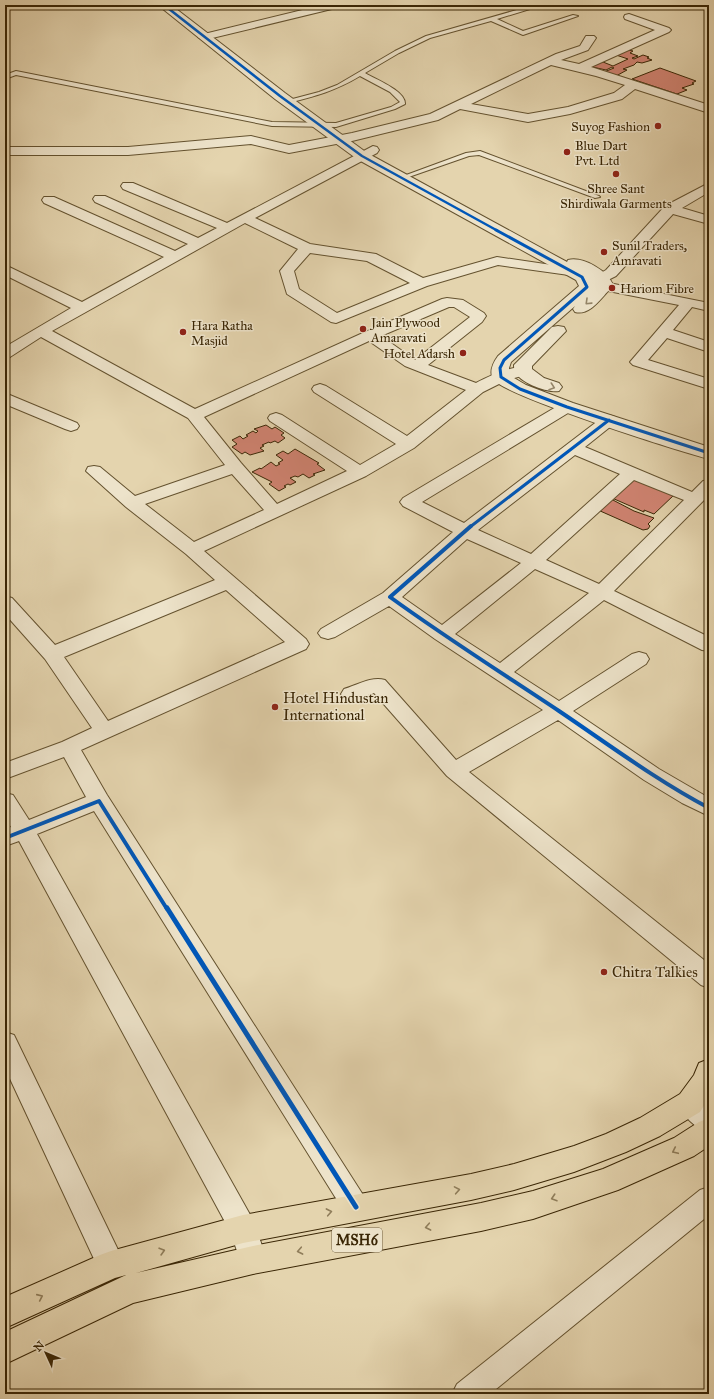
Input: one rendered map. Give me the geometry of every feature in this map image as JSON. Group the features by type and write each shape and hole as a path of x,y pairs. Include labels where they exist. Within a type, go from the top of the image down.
{"main road":[{"name":"MSH6","path":"6,1309 110,1265 242,1229 471,1187 514,1177 574,1159 616,1143 650,1126 699,1112 709,1071"},
{"name":"MSH6","path":"5,1348 129,1289 253,1260 481,1217 533,1205 608,1181 684,1147 709,1132"}],"street":[{"path":"164,5 236,42"},
{"path":"213,31 336,5"},
{"path":"580,68 665,30 629,17"},
{"path":"213,31 288,101 319,125 343,134"},
{"path":"5,151 128,151 251,140 289,149 343,134 434,117 550,61 584,48 590,38"},
{"path":"550,61 634,84 709,109"},
{"path":"273,72 304,97 343,134 368,153 582,275 587,287 504,360 500,368 501,377"},
{"path":"458,105 528,118 570,110 618,96 634,84"},
{"path":"5,354 41,331 82,308 245,218 368,153"},
{"path":"128,186 228,228"},
{"path":"522,371 523,365 611,274 670,209 709,187"},
{"path":"100,199 200,244"},
{"path":"49,200 176,257"},
{"path":"670,209 709,220"},
{"path":"245,218 308,248 371,258 422,283"},
{"path":"308,248 287,271 292,291 336,319 422,283 497,261 582,275 603,282 709,307"},
{"path":"5,269 82,308"},
{"path":"194,415 370,335 447,302 458,303 479,316 417,366"},
{"path":"689,302 638,362 709,384"},
{"path":"41,331 194,415 235,467 275,512"},
{"path":"664,332 709,346"},
{"path":"370,335 410,363 477,389"},
{"path":"192,550 360,472 408,444 477,389 501,377 522,371"},
{"path":"522,371 538,382 622,412 709,439"},
{"path":"501,377 520,389 567,407 709,453"},
{"path":"320,389 408,444"},
{"path":"5,398 71,426"},
{"path":"567,407 409,502 465,531 602,592 709,645"},
{"path":"276,418 360,472"},
{"path":"328,633 390,597 465,531 609,420"},
{"path":"573,448 695,499"},
{"path":"132,503 235,467"},
{"path":"5,771 69,747 299,644 192,550 94,471"},
{"path":"442,635 533,562 632,472"},
{"path":"500,673 602,592 709,485"},
{"path":"52,654 228,582"},
{"path":"390,597 442,635 679,793 709,808"},
{"path":"5,602 52,654 104,731"},
{"path":"454,770 558,711 638,659"},
{"path":"351,694 378,685 454,770 709,978"},
{"path":"69,747 99,801 356,1207"},
{"path":"5,801 14,834 242,1229 253,1260"},
{"path":"14,834 99,801"},
{"path":"5,1042 110,1265"},
{"path":"467,1394 709,1199"}],"lane":[{"path":"288,101 330,89 361,74 397,52 428,37 540,5"},
{"path":"492,19 523,33 575,16"},
{"path":"5,77 16,73 272,124 319,125"},
{"path":"343,134 403,103 401,97 396,93 361,74"},
{"path":"408,176 468,154 480,153 597,197"}],"building":[{"path":"628,50 633,51 630,53 638,56 632,58 634,59 643,55 652,60 642,63 637,62 634,65 623,69 627,70 616,76 604,72 614,68 612,67 606,70 588,66 598,60 613,66 628,59 613,54"},
{"path":"660,68 696,81 692,83 694,84 682,88 687,90 677,94 632,79"},
{"path":"266,425 272,429 275,427 284,433 281,435 285,438 278,443 275,441 262,445 264,446 260,448 264,451 250,455 245,452 242,454 232,447 237,444 232,440 240,436 243,439 248,436 246,435 253,431 256,433 258,431 254,429"},
{"path":"295,449 319,463 317,464 325,470 313,474 315,475 309,478 303,474 298,477 295,476 290,478 296,482 284,486 286,487 279,491 269,484 272,482 252,472 260,468 261,469 271,462 276,466 280,464 278,463 283,460 276,455 283,451 288,454"},
{"path":"632,477 674,495 654,514 644,510 644,512 612,498 622,491 620,491"},
{"path":"611,499 634,511 654,518 648,524 650,526 648,529 643,530 598,510"}],"cycle path":[{"path":"164,5 280,96 362,156 582,277 587,287 504,360 500,368 501,377 520,389 567,407 709,453"},
{"path":"609,420 465,531 390,597 632,762 709,808"},
{"path":"5,838 99,801 356,1207"}],"place":[{"name":"Suyog Fashion","path":"658,126"},
{"name":"Blue Dart Pvt. Ltd","path":"567,152"},
{"name":"Shree Sant Shirdiwala Garments","path":"616,174"},
{"name":"Sunil Traders, Amravati","path":"604,252"},
{"name":"Hariom Fibre","path":"612,288"},
{"name":"Jain Plywood Amaravati","path":"363,329"},
{"name":"Hara Ratha Masjid","path":"183,332"},
{"name":"Hotel Adarsh","path":"463,353"},
{"name":"Hotel Hindustan International","path":"275,707"},
{"name":"Chitra Talkies","path":"604,972"}]}
